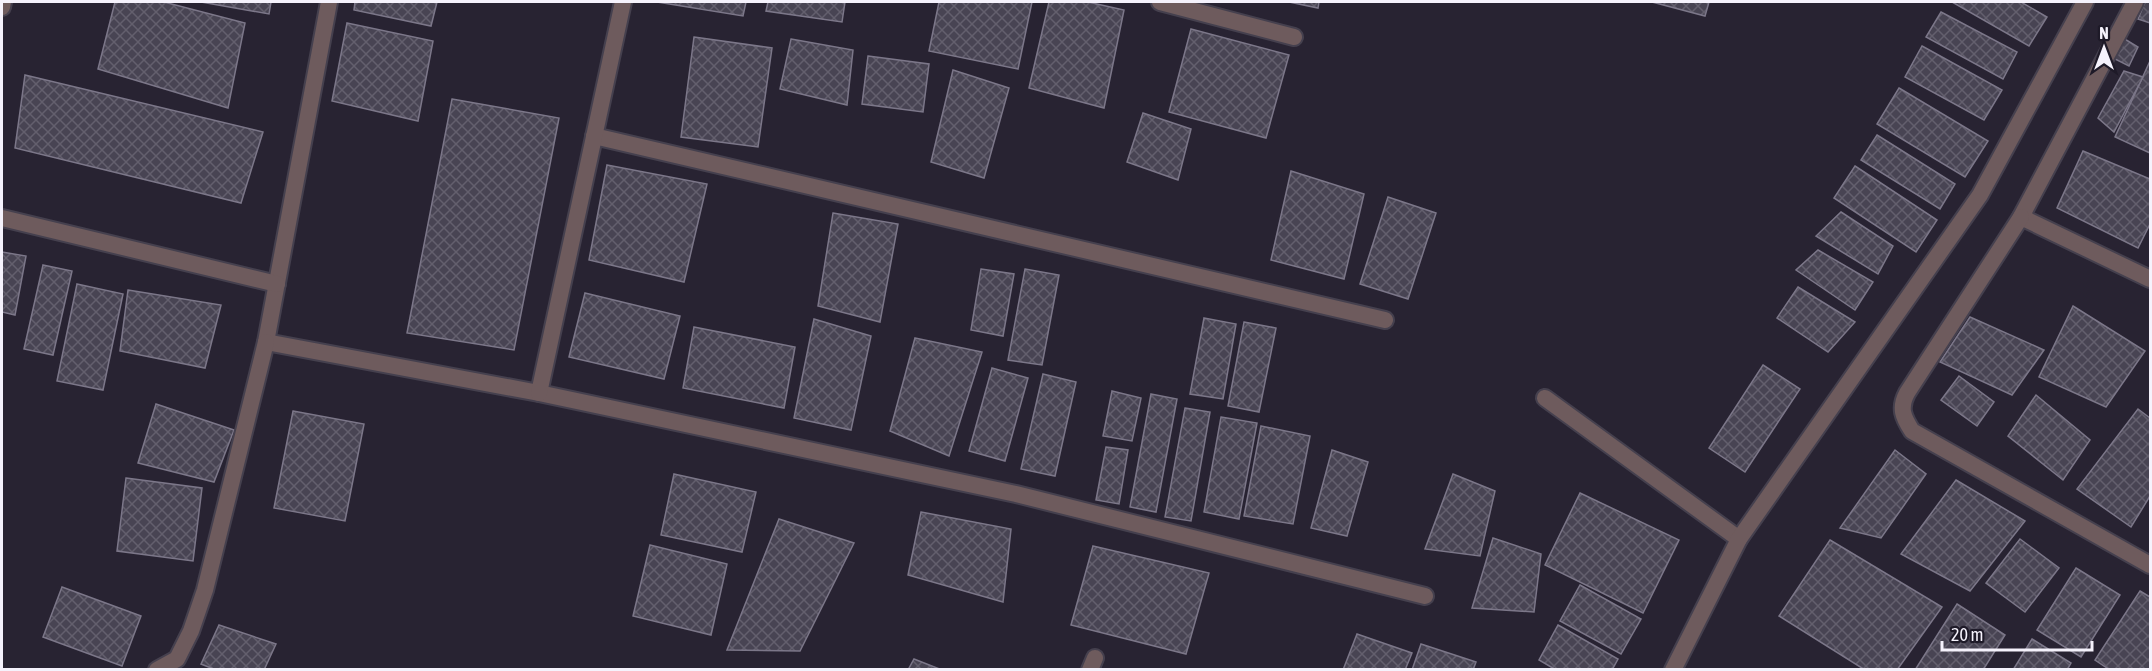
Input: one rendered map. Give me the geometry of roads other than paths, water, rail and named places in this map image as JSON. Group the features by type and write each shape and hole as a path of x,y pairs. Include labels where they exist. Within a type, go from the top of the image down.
{"street":[{"path":"2,7 3,2"},
{"path":"157,669 177,658 191,631 205,590 266,342 329,2"},
{"path":"539,393 623,2"},
{"path":"1160,2 1294,37"},
{"path":"1673,669 1739,539 1980,195 2085,2"},
{"path":"2135,2 2021,218 1907,393 1903,400 1902,412 1904,420 1912,430 2151,564"},
{"path":"594,136 1385,320"},
{"path":"2,218 277,284"},
{"path":"2021,218 2151,279"},
{"path":"266,342 539,393 1016,494 1425,596"},
{"path":"1545,398 1739,539"}]}
